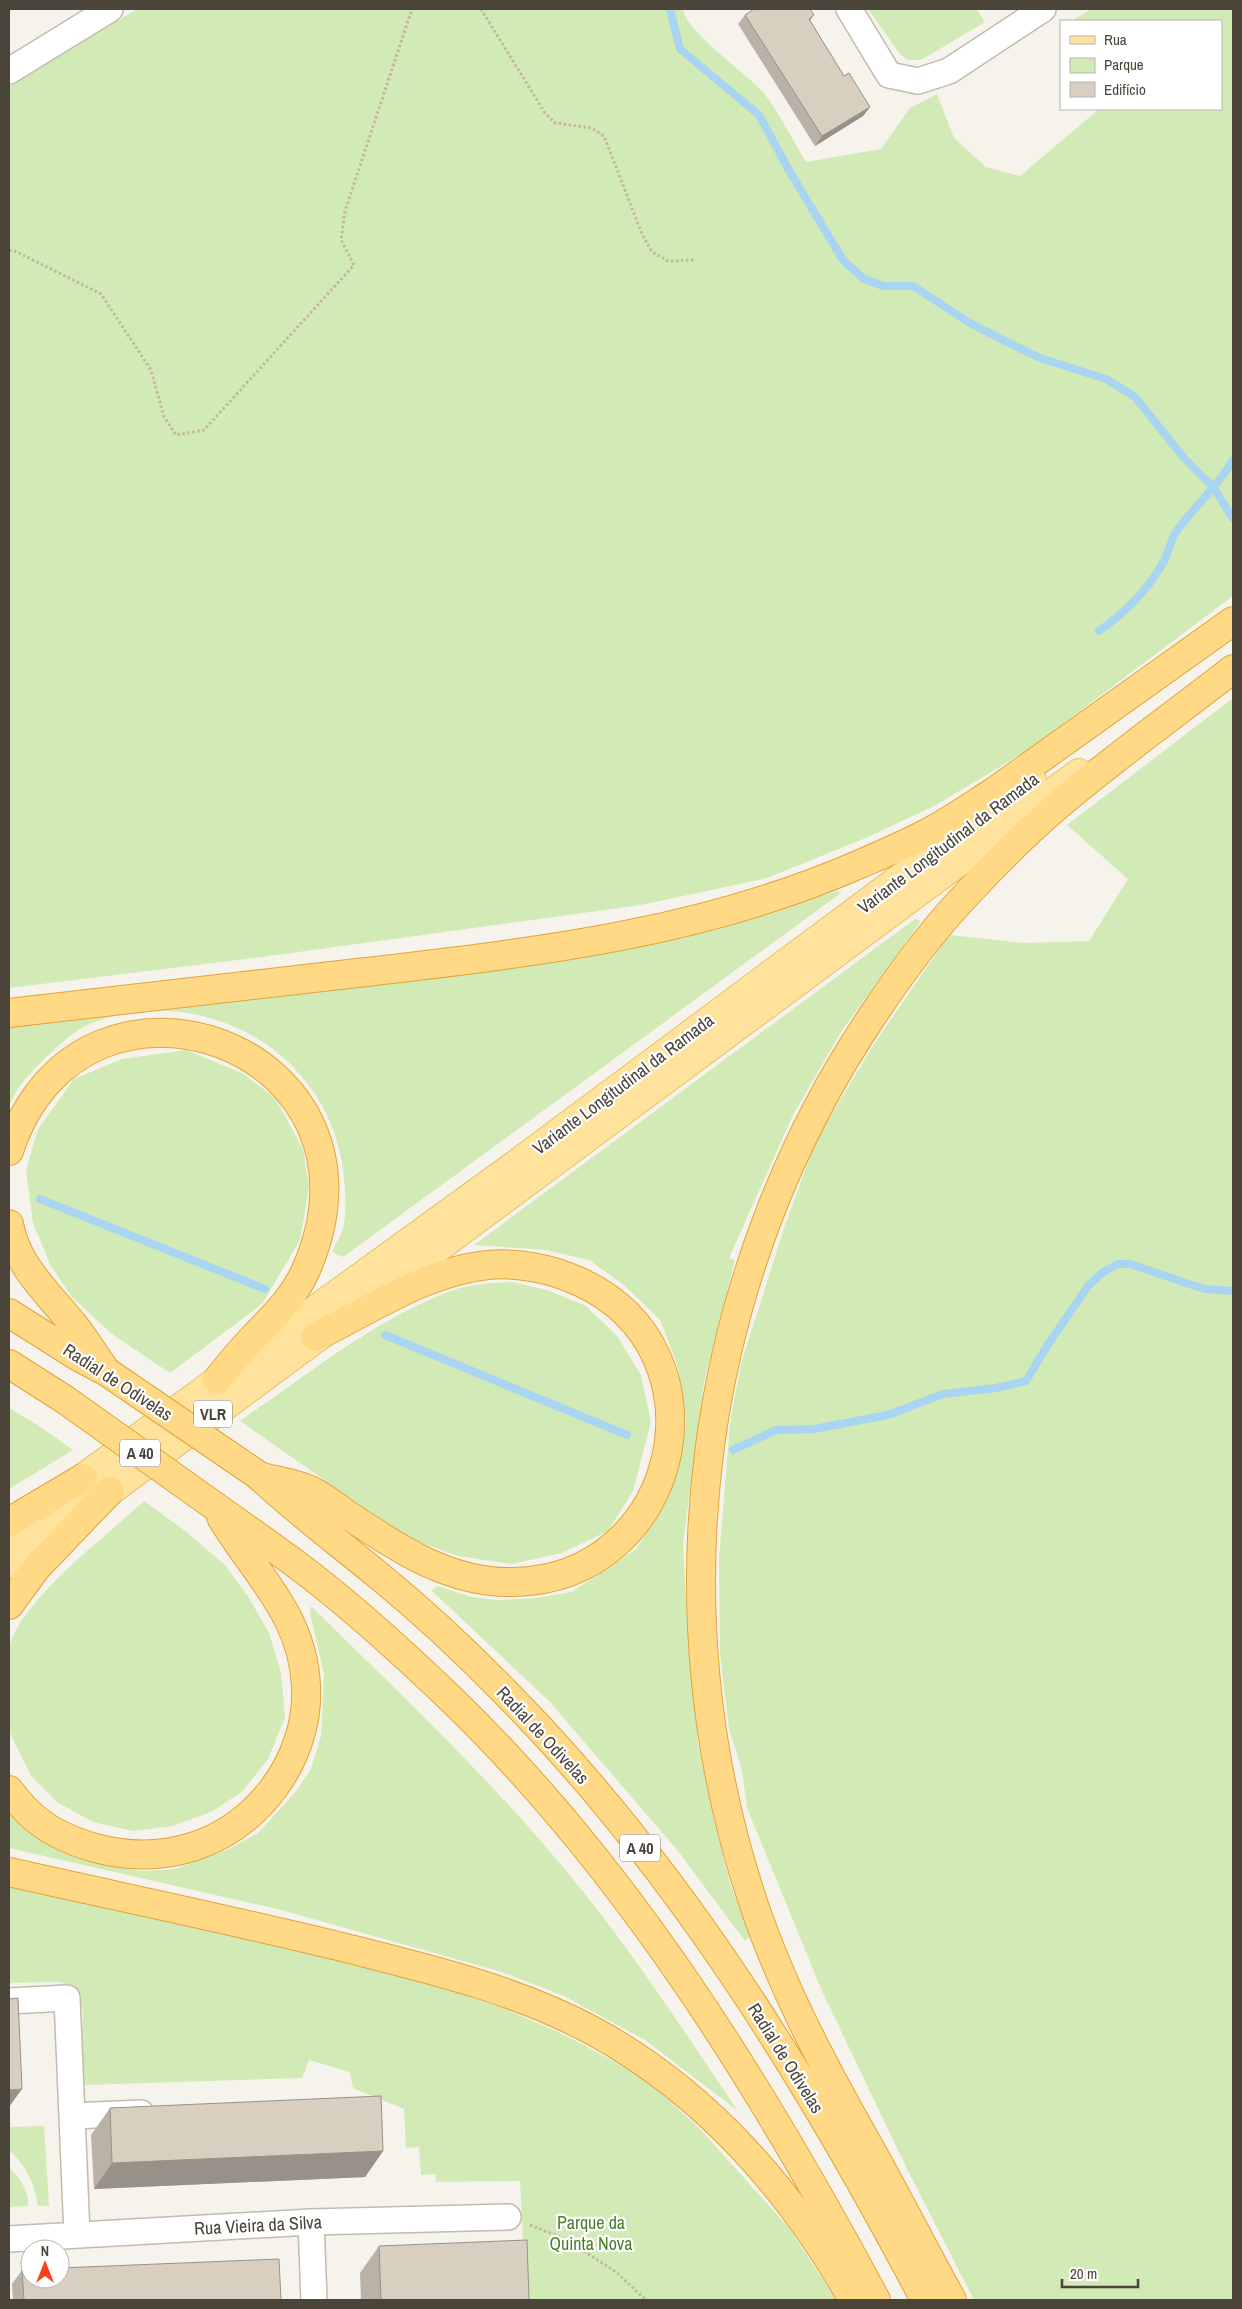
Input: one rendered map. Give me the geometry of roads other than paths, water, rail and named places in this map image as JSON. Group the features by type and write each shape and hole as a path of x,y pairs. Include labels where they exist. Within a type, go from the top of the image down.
{"highway":[{"path":"9,1013 483,958 617,938 724,913 796,891 891,851 929,833 960,814 995,792 1233,621"},
{"path":"952,2300 806,2033 769,1946 740,1860 720,1775 704,1658 701,1609 703,1511 714,1411 738,1305 753,1255 784,1176 831,1082 890,990 951,912 1026,834 1057,806 1233,669"},
{"path":"9,1151 16,1129 30,1104 47,1083 66,1065 116,1040 143,1034 166,1032 197,1036 224,1044 249,1056 289,1092 305,1114 323,1160 326,1188 324,1216 317,1244 296,1291 277,1315 253,1338 217,1380"},
{"path":"9,1224 19,1255 36,1281 74,1326 106,1372"},
{"path":"258,1475 312,1490 382,1538 434,1566 459,1576 485,1581 512,1583 536,1581 562,1574 586,1564 610,1549 641,1517 656,1490 670,1441 670,1419 660,1367 649,1343 636,1323 596,1289 568,1276 542,1269 516,1266 490,1265 464,1269 436,1277 315,1337"},
{"name":"Radial de Odivelas","path":"9,1313 106,1372 258,1475 294,1510 416,1608 464,1652 548,1738 624,1828 696,1920 768,2027 845,2155 925,2300"},
{"name":"A 40","path":"9,1364 64,1399 298,1566 414,1665 459,1707 564,1821 665,1952 734,2055 788,2144 876,2300"},
{"path":"9,1380 64,1399"},
{"path":"9,1522 84,1478"},
{"path":"9,1605 37,1567 110,1491"},
{"path":"9,1790 27,1811 51,1830 79,1844 115,1853 148,1856 179,1852 204,1844 226,1832 247,1817 267,1796 283,1775 294,1754 305,1707 306,1686 296,1635 266,1579 237,1544 216,1507"},
{"path":"9,1872 312,1940 451,1975 497,1989 547,2009 596,2033 645,2064 695,2101 735,2138 790,2204 829,2260 853,2300"}],"main road":[{"name":"Variante Longitudinal da Ramada","path":"9,1537 84,1478 634,1077 1101,730 1233,626"},
{"name":"Variante Longitudinal da Ramada","path":"9,1564 1108,751 1233,662"}],"street":[{"path":"9,71 110,9"},
{"path":"849,9 889,75 918,81 949,71 1043,9"},
{"path":"9,2001 67,1998 77,2236"},
{"path":"72,2116 160,2112"},
{"name":"Rua Vieira da Silva","path":"9,2239 311,2222 508,2216"},
{"path":"311,2222 314,2300"}],"waterway":[{"path":"670,9 680,49 759,115 790,172 843,260 864,279 883,286 913,286 970,323 1005,341 1040,358 1106,379 1135,397 1184,458 1214,488 1233,519"},
{"path":"1099,631 1119,616 1143,591 1164,561 1178,529 1221,478 1233,460"},
{"path":"40,1199 265,1289"},
{"path":"733,1450 776,1430 814,1429 888,1415 943,1394 996,1388 1026,1381 1049,1343 1088,1286 1103,1272 1118,1264 1130,1264 1204,1289 1233,1291"},
{"path":"385,1335 627,1435"}],"park label":[{"name":"Parque da Quinta Nova","path":"591,2232"}]}
